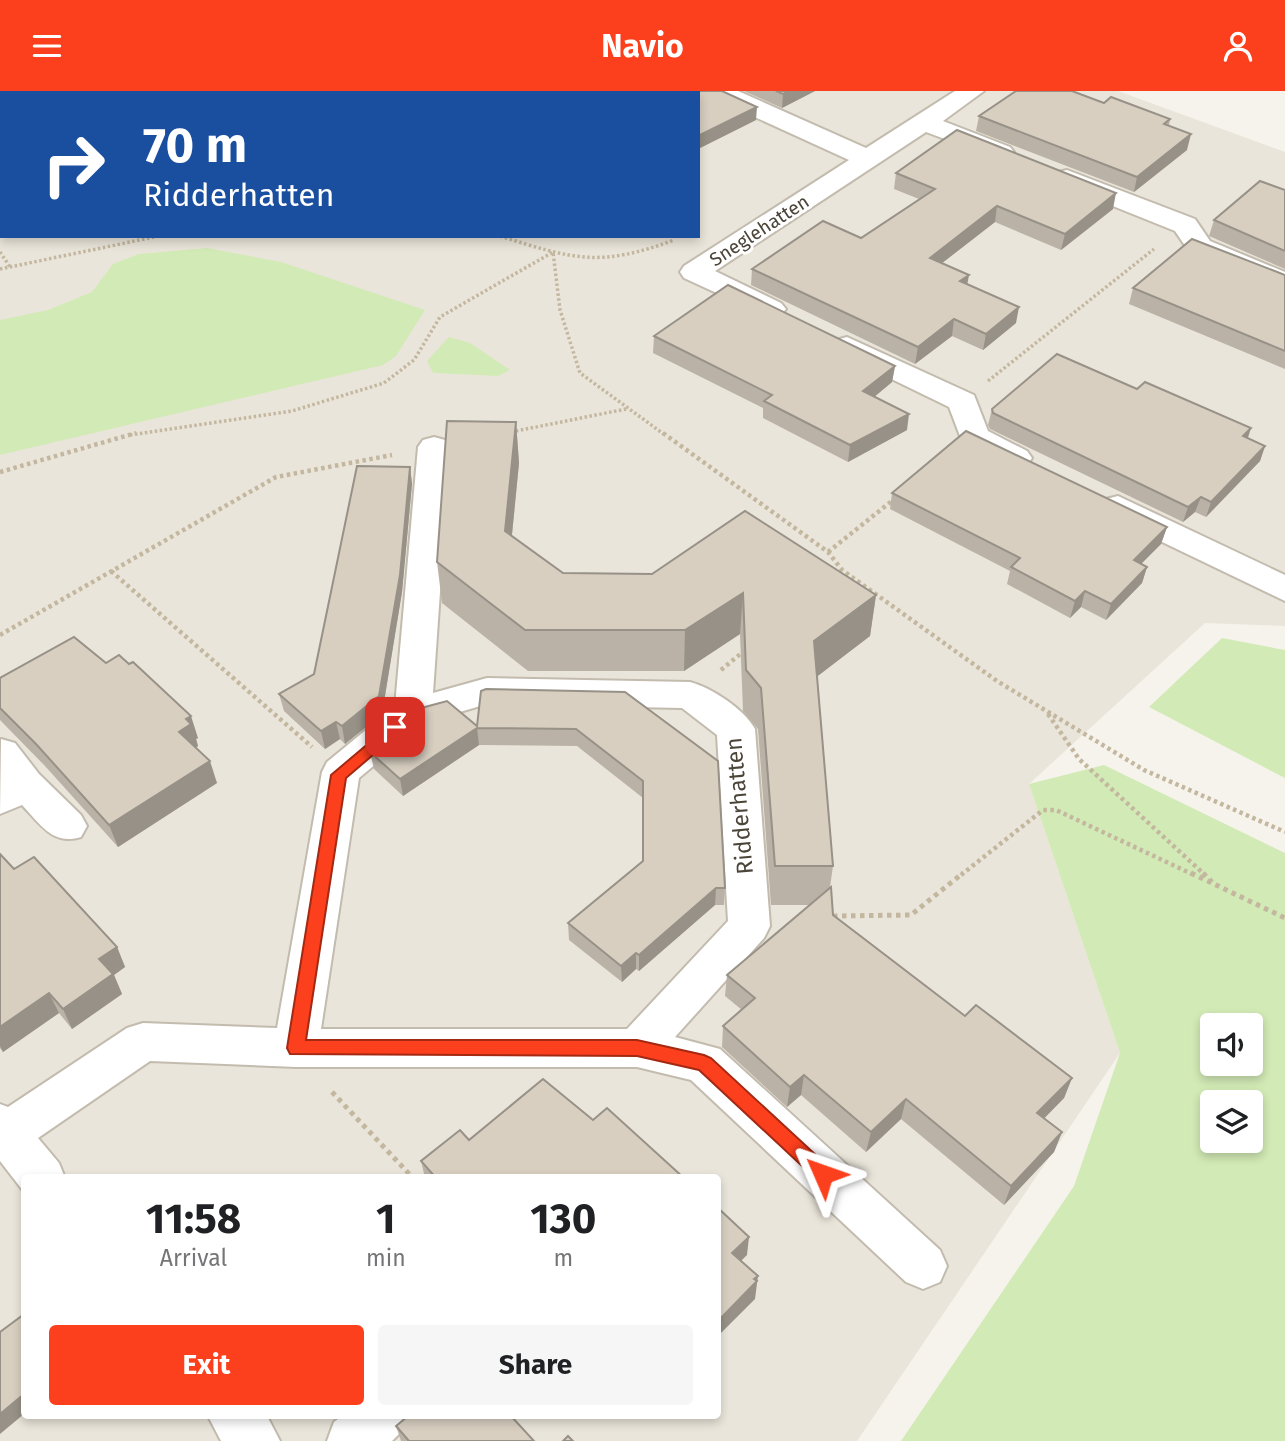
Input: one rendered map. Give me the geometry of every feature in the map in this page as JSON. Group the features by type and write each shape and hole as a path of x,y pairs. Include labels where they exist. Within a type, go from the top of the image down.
{"street":[{"path":"718,91 868,159"},
{"name":"Sneglehatten","path":"963,402 694,272 972,91"},
{"path":"924,122 1185,225 1200,247 1285,282"},
{"path":"963,402 974,437 1048,473"},
{"path":"413,712 434,447"},
{"path":"1086,492 1285,589"},
{"path":"293,1048 341,772 413,712 487,691 690,695"},
{"name":"Ridderhatten","path":"637,1048 749,926 736,729 690,695"},
{"path":"1,753 12,791 67,826"},
{"path":"39,1174 2,1132 143,1042 293,1048 637,1048 704,1063 922,1266"},
{"path":"236,1419 254,1441"},
{"path":"353,1441 378,1419"}],"path":[{"path":"963,402 1185,225"},
{"path":"0,269 149,238"},
{"path":"507,238 553,252 595,260 634,253 675,238"},
{"path":"553,252 560,310 580,373 828,552 842,570 998,681 1144,770 1285,832"},
{"path":"0,472 142,431 292,411 384,383 414,360 440,317 553,252"},
{"path":"0,253 10,267"},
{"path":"0,635 276,477 627,409"},
{"path":"828,552 900,496"},
{"path":"832,578 842,570"},
{"path":"111,571 341,772"},
{"path":"690,695 751,645"},
{"path":"1045,711 1079,759 1215,885"},
{"path":"828,916 911,915 1044,810 1056,810 1285,918"},
{"path":"293,1048 409,1174"}],"shaded area":[{"path":"700,91 1118,91 1285,152 1285,626 1205,623 1029,784 1120,1053 857,1441 0,1441 0,238 700,238"}],"green space":[{"path":"207,248 281,262 425,310 396,356 383,365 0,455 0,320 48,310 92,292 113,264 139,254"},
{"path":"449,337 470,343 510,370 498,376 433,373 427,361"},
{"path":"1222,638 1285,650 1285,778 1149,707"},
{"path":"1104,765 1285,853 1285,1441 901,1441 1074,1186 1120,1053 1029,784"}],"building":[{"path":"700,91 722,91 757,107 700,135"},
{"path":"1016,91 1072,91 1104,103 1111,97 1170,119 1164,124 1191,134 1137,177 979,116"},
{"path":"957,130 1116,193 1065,234 997,206 930,258 969,275 960,281 1019,307 986,334 954,319 918,347 752,269 823,221 861,238 935,189 896,173"},
{"path":"1260,181 1285,190 1285,251 1214,220"},
{"path":"1192,239 1285,275 1285,351 1133,288"},
{"path":"728,285 895,366 863,391 909,414 850,445 764,401 772,395 654,336"},
{"path":"1057,354 1137,389 1145,382 1251,428 1243,436 1265,446 1211,502 1201,497 1188,507 993,413 992,409"},
{"path":"447,421 516,422 505,531 563,573 652,574 745,511 876,595 814,641 833,866 775,866 761,688 746,670 743,593 685,630 525,630 437,562"},
{"path":"966,431 1167,527 1134,560 1147,567 1111,604 1085,591 1075,601 1011,567 1020,558 892,493"},
{"path":"357,466 410,467 400,575 379,696 342,726 336,722 321,731 279,694 314,674"},
{"path":"74,637 106,663 119,655 129,664 133,662 191,716 186,719 191,724 179,732 210,761 109,825 0,708 0,678"},
{"path":"481,691 625,692 718,761 725,888 716,888 639,955 636,953 621,966 568,923 643,861 643,781 576,729 477,728 400,779 370,752 425,707 447,701 477,726"},
{"path":"0,854 14,869 34,857 117,947 99,959 113,974 63,1009 49,993 0,1027"},
{"path":"831,887 833,915 965,1016 976,1005 1072,1078 1037,1113 1062,1132 1011,1186 906,1099 871,1132 804,1075 790,1087 723,1026 755,998 727,975"},
{"path":"543,1079 593,1120 607,1108 680,1174 432,1174 421,1161 460,1130 469,1140"},
{"path":"721,1211 749,1237 732,1253 758,1276 754,1279 757,1281 721,1318"},
{"path":"21,1316 21,1396 0,1414 0,1332"},
{"path":"404,1419 514,1419 534,1441 409,1441 396,1426"}],"route":[{"path":"395,727 339,775 296,1048 637,1048 704,1063 823,1174"}]}
